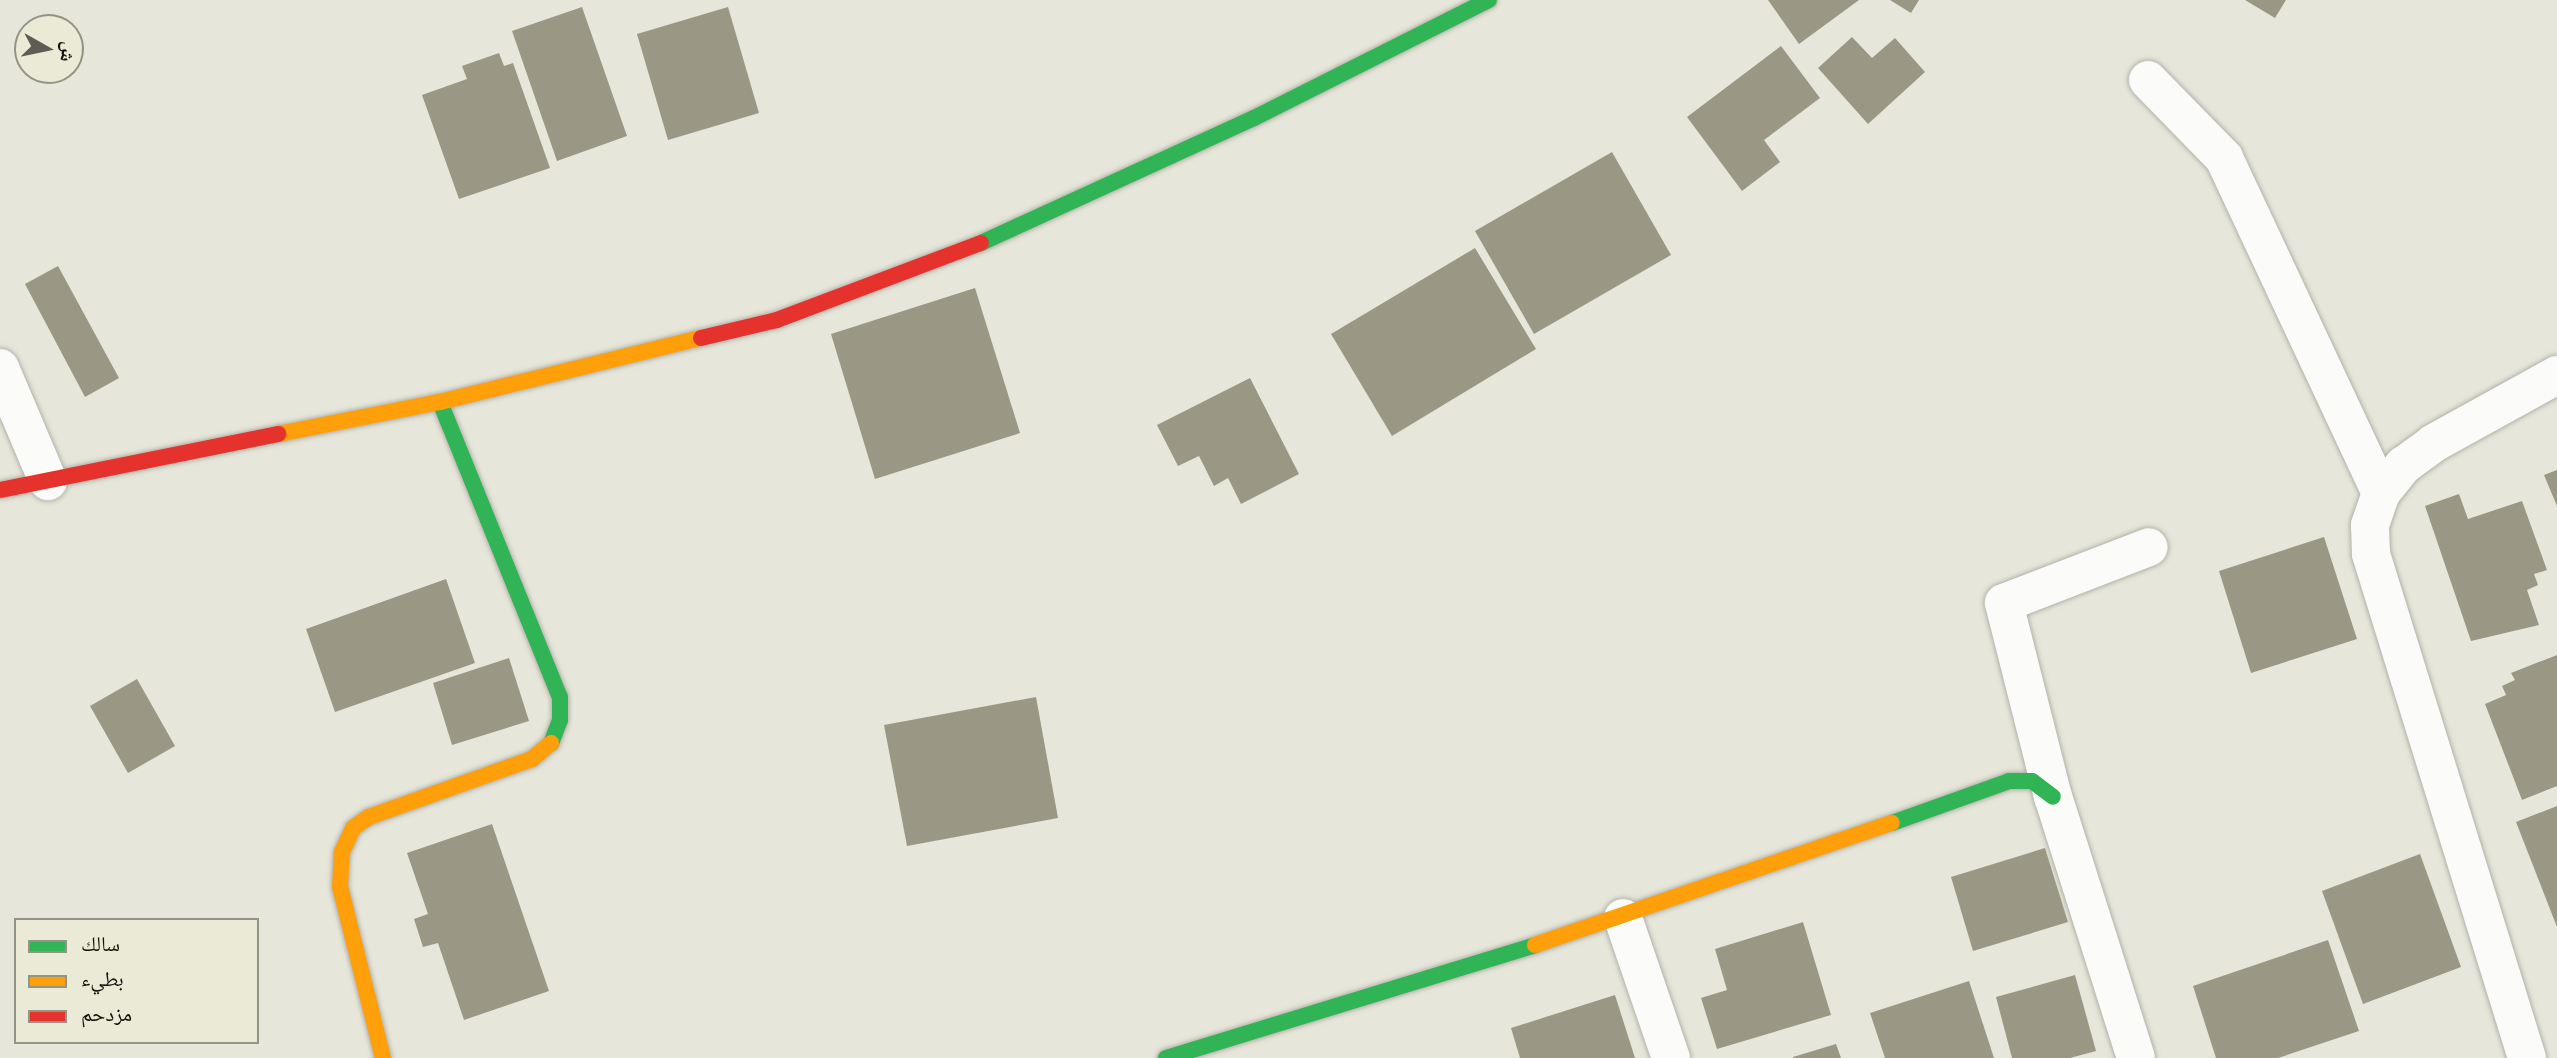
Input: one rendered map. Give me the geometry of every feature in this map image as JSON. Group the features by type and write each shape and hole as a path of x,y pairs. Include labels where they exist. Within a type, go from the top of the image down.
{"street":[{"path":"0,490 440,402 777,320 986,241 1254,118 1489,0"},
{"path":"2148,80 2224,158 2381,493"},
{"path":"0,368 48,481"},
{"path":"2527,1058 2371,554 2370,525 2381,493 2404,466 2434,443 2557,375"},
{"path":"383,1058 340,887 342,852 353,828 369,817 531,759 551,744 560,720 559,697 440,402"},
{"path":"2136,1058 2053,797 2004,603 2149,547"},
{"path":"1166,1058 1623,918 2009,781 2032,781 2053,797"},
{"path":"1623,918 1671,1058"}],"building":[{"path":"1768,0 1859,0 1799,44"},
{"path":"1890,0 1919,0 1911,13"},
{"path":"2245,0 2286,0 2275,18"},
{"path":"582,7 627,136 557,161 512,31"},
{"path":"728,7 759,113 668,140 637,34"},
{"path":"1852,37 1872,58 1895,38 1925,72 1868,124 1818,68"},
{"path":"1781,46 1820,98 1764,140 1780,162 1742,191 1687,117"},
{"path":"499,53 504,66 513,63 550,168 459,199 422,95 467,79 462,66"},
{"path":"1612,152 1671,255 1534,334 1475,231"},
{"path":"1475,248 1536,349 1392,436 1331,334"},
{"path":"58,266 119,378 85,397 25,284"},
{"path":"975,288 1020,433 875,479 831,334"},
{"path":"1250,378 1299,474 1241,504 1228,478 1214,486 1199,456 1178,466 1157,425"},
{"path":"2557,470 2557,506 2544,475"},
{"path":"2459,494 2468,519 2522,501 2547,570 2534,574 2538,585 2527,590 2539,625 2471,641 2425,506"},
{"path":"2324,537 2357,639 2251,673 2219,571"},
{"path":"446,579 475,663 335,712 306,629"},
{"path":"2557,655 2557,786 2522,800 2485,704 2506,695 2502,686 2515,680 2511,673"},
{"path":"509,658 529,721 452,745 433,683"},
{"path":"137,679 175,746 128,773 90,706"},
{"path":"1036,697 1058,818 907,846 884,725"},
{"path":"2557,806 2557,927 2516,822"},
{"path":"492,824 549,991 464,1020 438,943 423,947 414,919 428,914 407,853"},
{"path":"2045,848 2068,922 1973,951 1951,877"},
{"path":"2420,854 2461,967 2363,1004 2322,891"},
{"path":"1803,922 1831,1015 1717,1049 1701,998 1727,990 1715,949"},
{"path":"2328,940 2359,1031 2278,1058 2216,1058 2193,986"},
{"path":"2075,975 2096,1051 2070,1058 2012,1058 1996,997"},
{"path":"1969,981 1994,1058 1885,1058 1870,1013"},
{"path":"1615,995 1635,1058 1520,1058 1511,1028"},
{"path":"1836,1044 1841,1058 1793,1058 1793,1057"}],"traffic: fast":[{"path":"981,243 1254,118 1489,0"},
{"path":"440,402 560,697 560,720 551,743"},
{"path":"1892,823 2009,781 2032,781 2053,797"},
{"path":"1166,1058 1535,945"}],"traffic: slow":[{"path":"278,434 440,402 701,338"},
{"path":"383,1058 340,887 342,852 353,828 369,817 532,759 551,743"},
{"path":"1535,945 1892,823"}],"traffic: jam":[{"path":"701,338 777,320 981,243"},
{"path":"0,490 278,434"}]}
